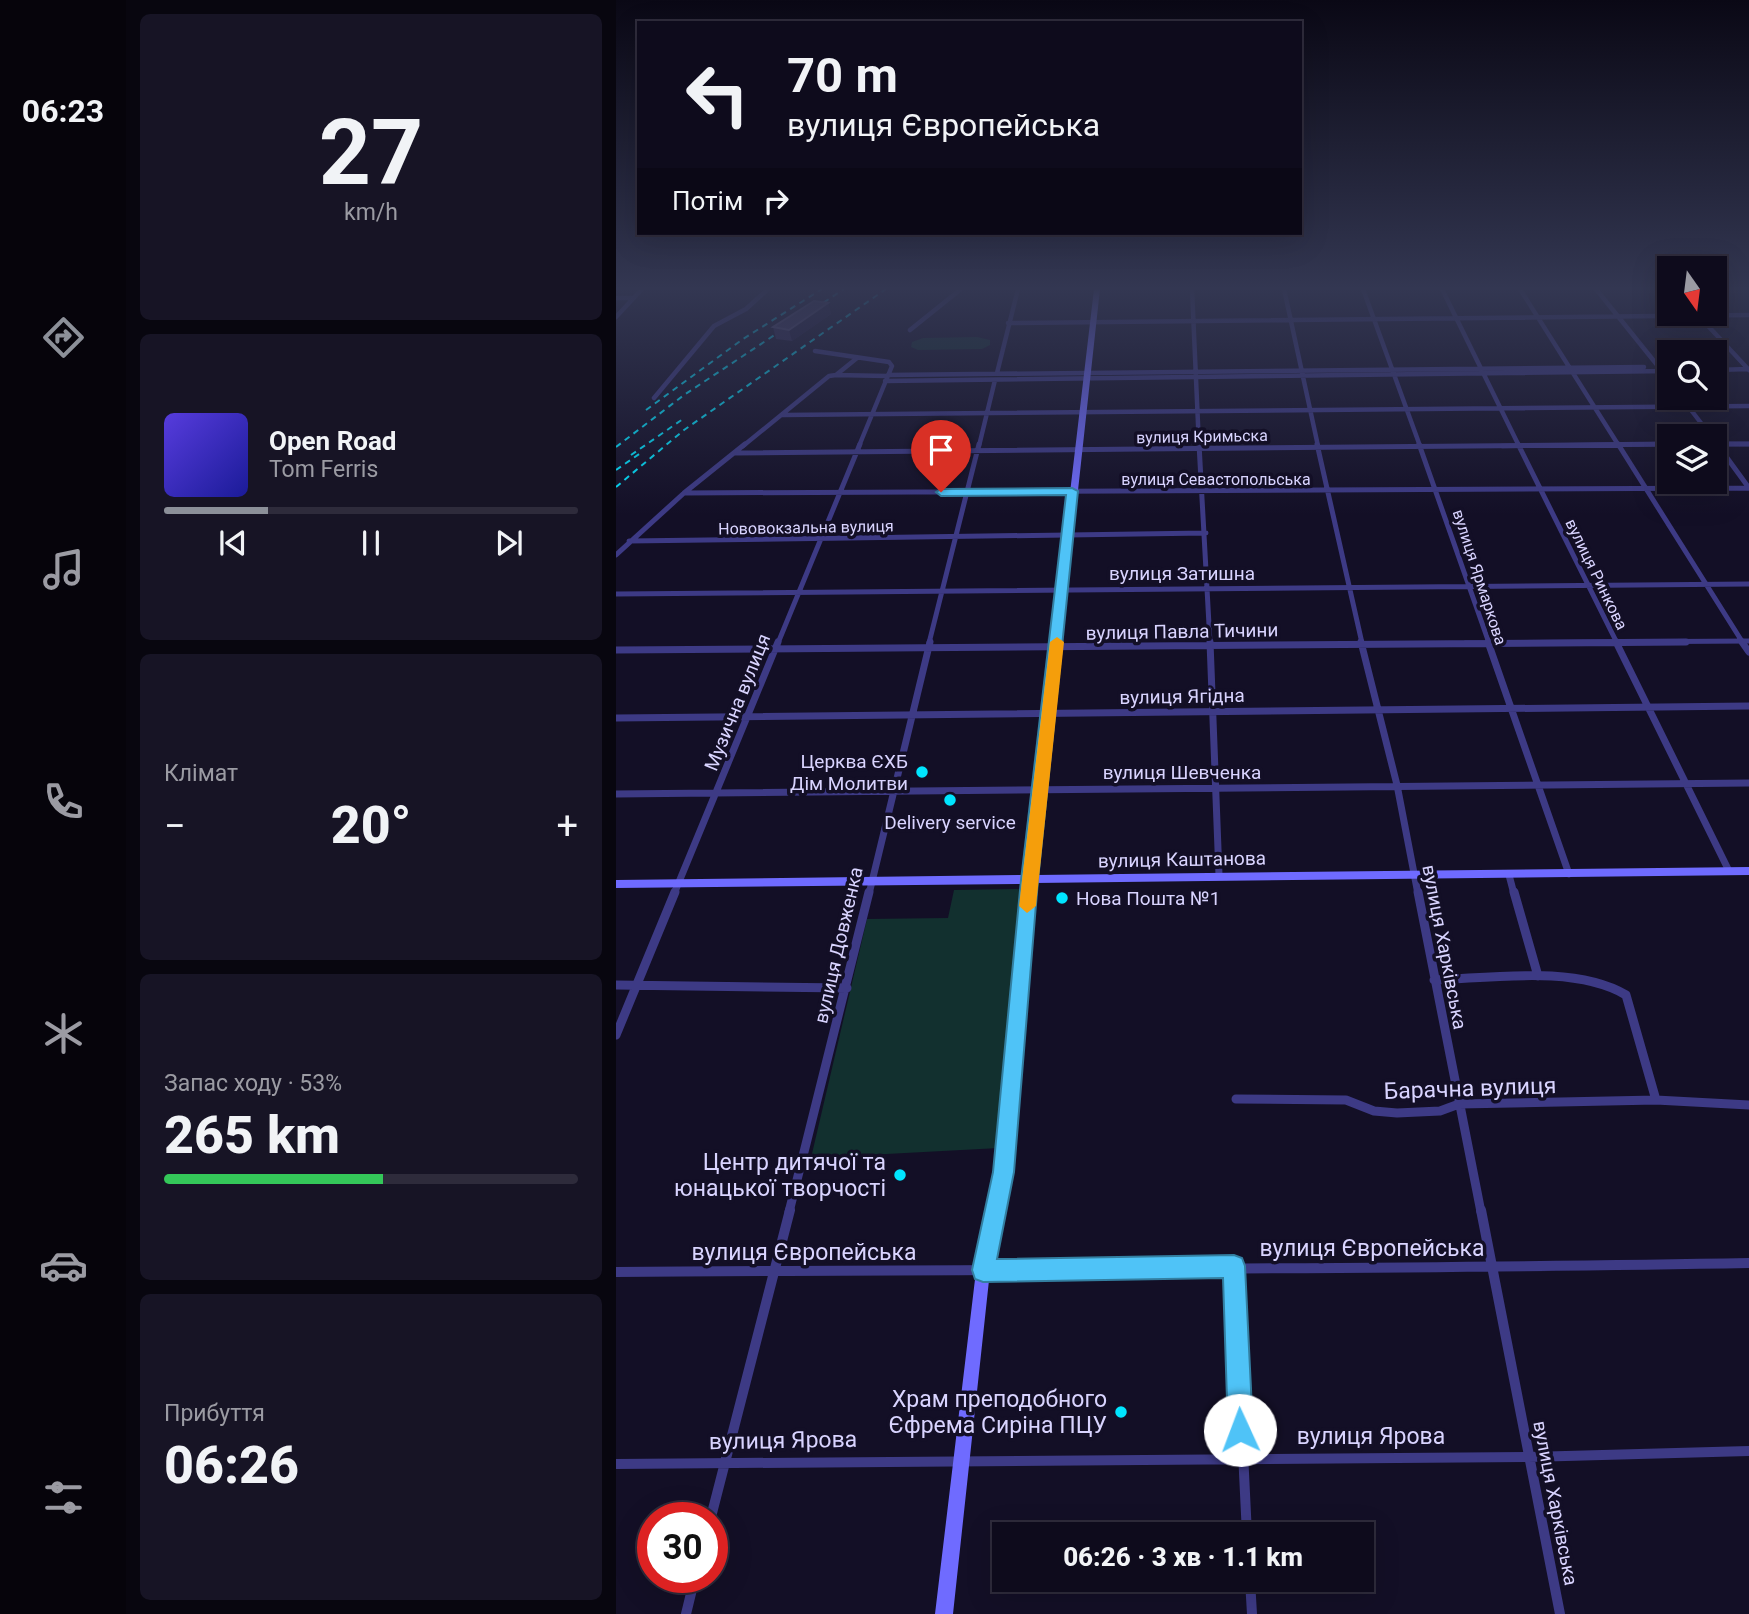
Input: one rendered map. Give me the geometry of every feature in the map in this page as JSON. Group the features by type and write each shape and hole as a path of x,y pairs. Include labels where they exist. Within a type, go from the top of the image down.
{"main road":[{"path":"944,1614 983,1270 1003,1172 1030,880 1086,364"},
{"name":"вулиця Каштанова","path":"616,884 1749,871"}],"street":[{"path":"654,398 682,364"},
{"path":"835,375 849,364"},
{"path":"887,377 891,364"},
{"name":"вулиця Довженка","path":"715,1502 846,988 999,364"},
{"path":"1196,364 1196,411 1206,533 1219,875"},
{"name":"вулиця Харківська","path":"1300,364 1349,588 1397,785 1560,1614"},
{"name":"вулиця Ярмаркова","path":"1391,364 1569,874"},
{"name":"вулиця Ринкова","path":"1481,364 1614,642 1687,783 1729,872"},
{"path":"1569,364 1746,641 1749,652"},
{"path":"1727,367 1748,367"},
{"path":"616,555 684,492 829,376 996,377 1657,369"},
{"name":"Музична вулиця","path":"616,1035 887,377"},
{"path":"1727,406 1749,406"},
{"path":"783,415 1657,407"},
{"path":"1691,410 1702,424"},
{"path":"1727,443 1749,444"},
{"name":"вулиця Кримьска","path":"734,453 1657,444"},
{"path":"1727,458 1749,488"},
{"name":"вулиця Севастопольська","path":"684,492 1749,488"},
{"name":"Нововокзальна вулиця","path":"629,541 1206,533"},
{"name":"вулиця Затишна","path":"616,594 798,590 1749,584"},
{"name":"вулиця Павла Тичини","path":"616,650 1746,641"},
{"name":"вулиця Ягідна","path":"616,719 1749,706"},
{"name":"вулиця Шевченка","path":"616,794 1749,783"},
{"path":"1509,875 1538,976"},
{"path":"1434,980 1538,976 1606,984 1626,995 1656,1100"},
{"path":"616,985 846,988"},
{"name":"Барачна вулиця","path":"1236,1099 1346,1100 1374,1111 1396,1114 1440,1111 1459,1104 1656,1100 1749,1105"},
{"name":"вулиця Європейська","path":"616,1272 1234,1266 1493,1269 1749,1263"},
{"path":"1234,1266 1246,1522"},
{"name":"вулиця Ярова","path":"616,1464 960,1459 1529,1457 1749,1451"},
{"path":"1251,1592 1252,1614"},
{"path":"686,1614 691,1593"}],"green space":[{"path":"1026,889 999,1148 811,1158 867,919 948,918 954,890"}],"railway":[{"path":"646,410 708,364"},
{"path":"616,447 684,395 730,364"},
{"path":"616,487 684,430 778,364"},
{"path":"631,455 683,419"},
{"path":"616,470 642,452"}],"slow traffic":[{"path":"1027,906 1057,642"}],"place":[{"name":"Церква ЄХБ Дім Молитви","path":"922,772"},
{"name":"Delivery service","path":"950,800"},
{"name":"Нова Пошта №1","path":"1062,898"},
{"name":"Центр дитячої та юнацької творчості","path":"900,1175"},
{"name":"Храм преподобного Єфрема Сиріна ПЦУ","path":"1121,1412"}],"route":[{"path":"941,492 1072,491 1030,880 1003,1172 983,1270 1234,1266 1240,1430"}]}
